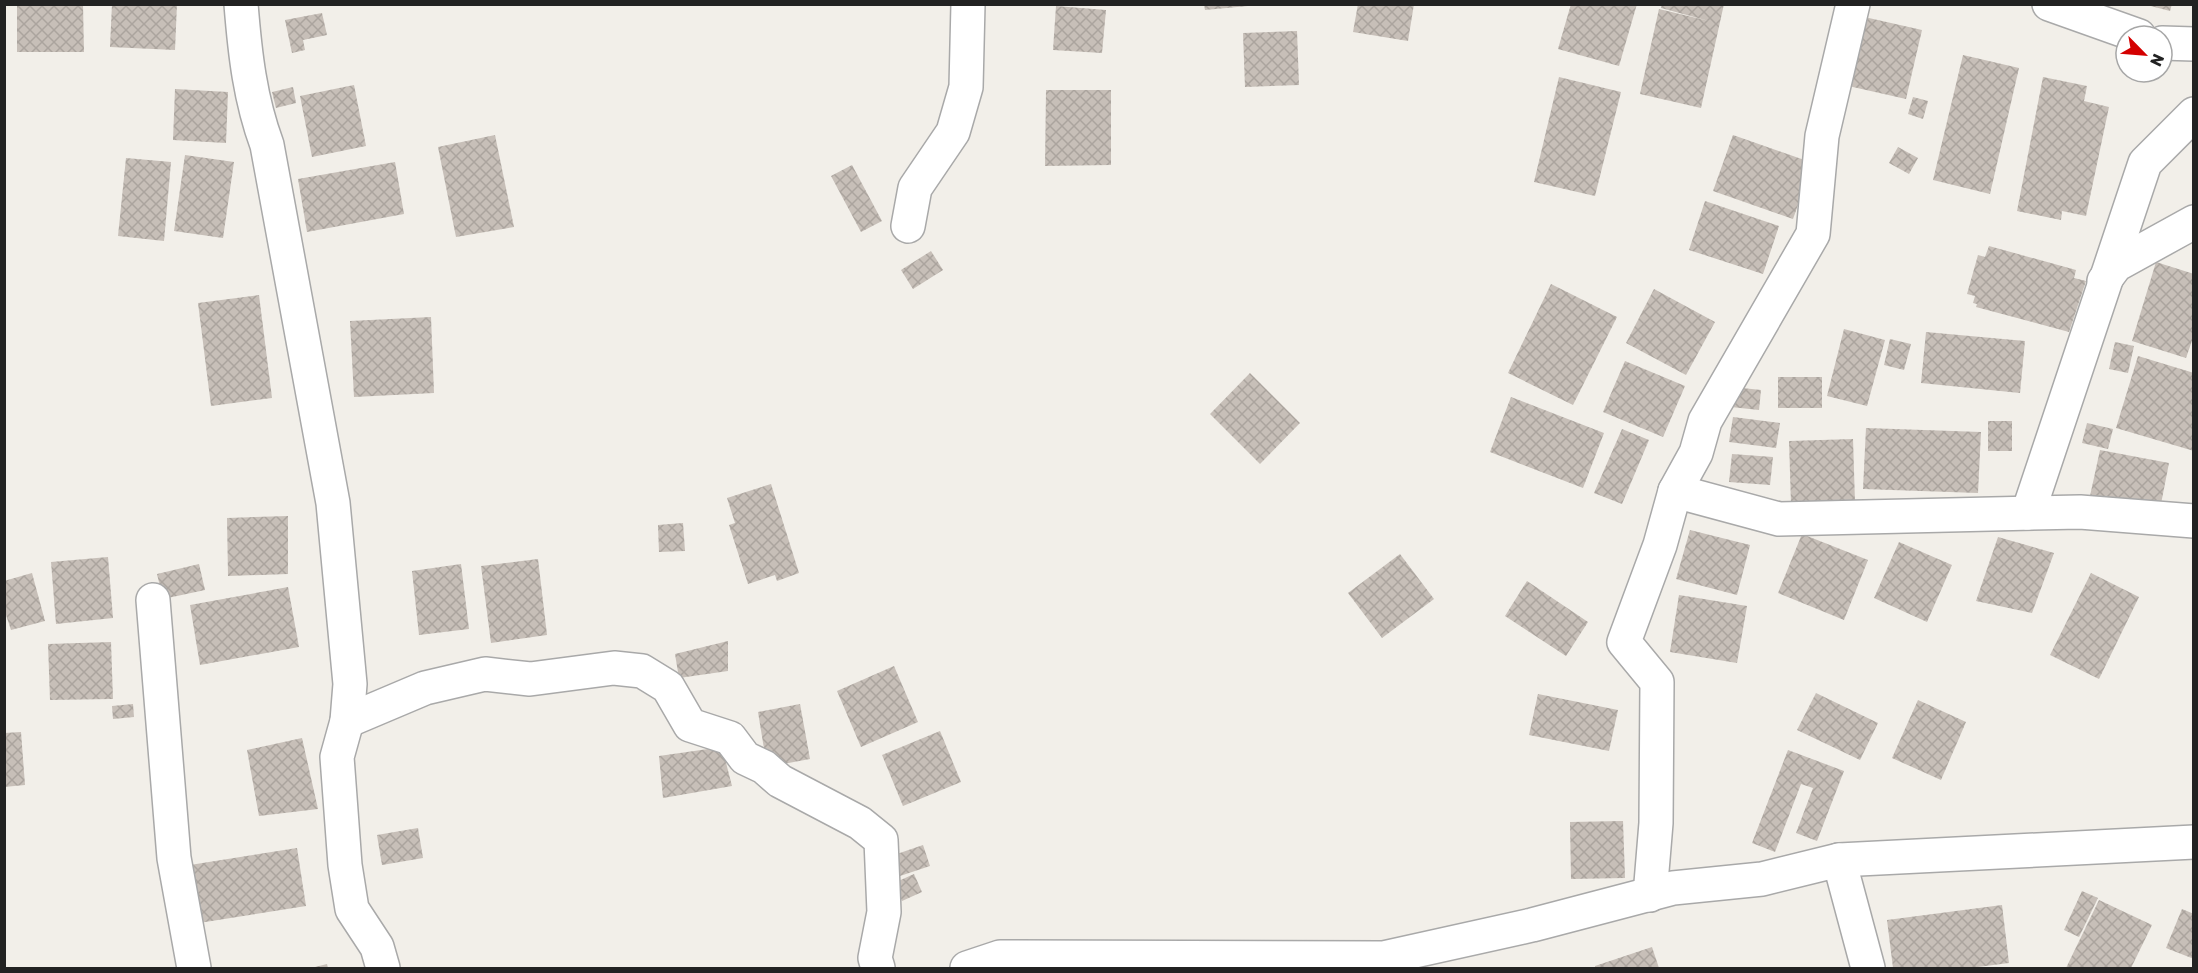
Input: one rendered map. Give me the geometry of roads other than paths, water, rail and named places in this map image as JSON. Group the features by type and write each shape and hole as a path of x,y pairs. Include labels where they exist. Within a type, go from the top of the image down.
{"street":[{"path":"242,4 245,61 254,111 267,146 333,503 350,684 347,721 337,757 345,865 352,909 377,947 383,969"},
{"path":"909,225 915,188 953,132 966,87 968,4"},
{"path":"1650,895 1656,823 1657,682 1624,642 1660,545 1675,491 1696,453 1705,421 1813,234 1822,136 1853,4"},
{"path":"2049,4 2114,27"},
{"path":"2028,513 2103,282 2145,163 2193,114"},
{"path":"2103,282 2116,265 2193,222"},
{"path":"1675,491 1779,519 2080,512 2193,521"},
{"path":"153,600 174,858 194,969"},
{"path":"347,721 425,688 485,674 530,679 614,668 642,670 668,687 690,725 730,738 745,758 764,767 780,781 860,823 881,840 884,912 875,958 878,969"},
{"path":"967,969 1000,957 1383,958 1673,888 1762,879 1839,860 2193,842"},
{"path":"1839,860 1868,969"}]}
